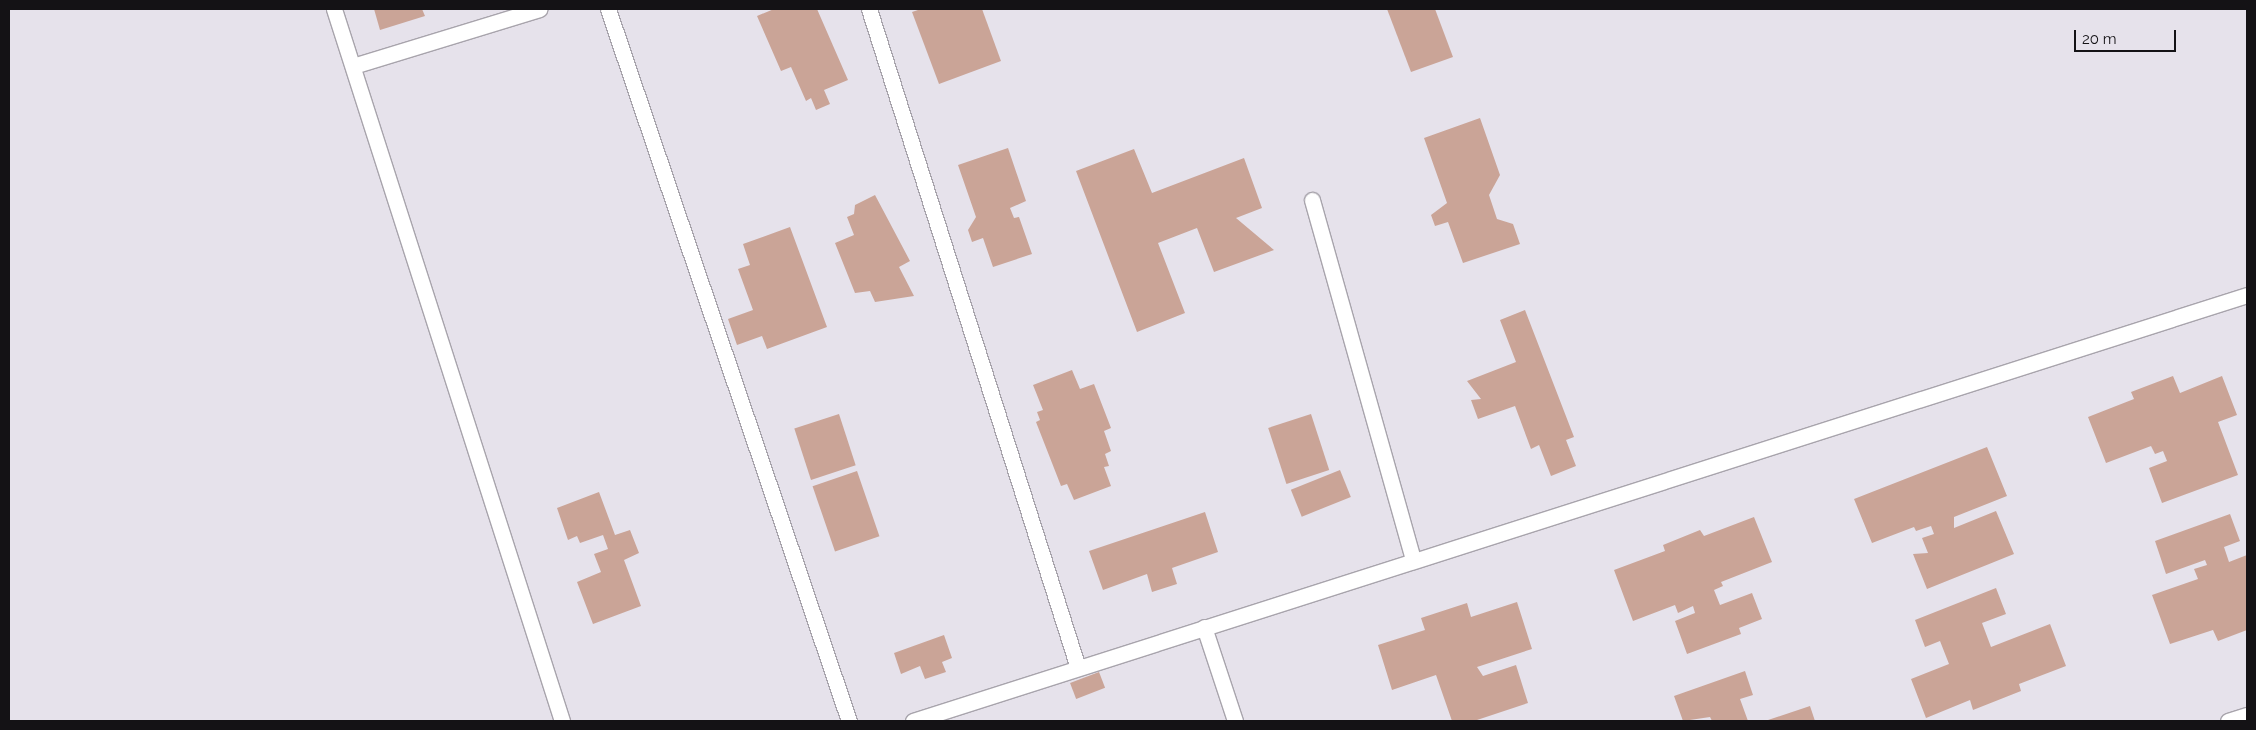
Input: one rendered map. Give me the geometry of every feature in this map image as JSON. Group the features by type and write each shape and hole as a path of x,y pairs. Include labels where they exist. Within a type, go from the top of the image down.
{"lane":[{"path":"334,9 562,721"},
{"path":"352,66 540,9"},
{"path":"608,9 849,721"},
{"path":"869,9 1078,668"},
{"path":"1312,200 1412,560"},
{"path":"913,721 1412,560 1923,401 2247,295"},
{"path":"1204,627 1235,721"},
{"path":"2228,721 2247,715"}],"building":[{"path":"374,9 422,9 425,16 380,30"},
{"path":"774,9 817,9 848,80 824,90 830,104 816,110 811,98 806,101 791,67 781,71 757,16"},
{"path":"921,9 982,9 1001,61 939,84 912,12"},
{"path":"1387,9 1435,9 1453,57 1411,72"},
{"path":"1480,118 1500,175 1489,195 1497,219 1513,224 1520,244 1463,263 1448,222 1435,226 1431,215 1447,203 1424,138"},
{"path":"1008,148 1026,201 1010,208 1014,218 1019,217 1032,254 993,267 983,238 972,242 968,230 976,217 958,165"},
{"path":"1134,149 1152,193 1244,158 1262,208 1236,218 1274,250 1214,272 1197,228 1158,243 1185,313 1137,332 1076,171"},
{"path":"875,195 910,261 899,267 914,296 875,302 870,291 855,293 835,243 854,235 847,217 854,214 855,205"},
{"path":"790,227 827,327 767,349 762,336 737,345 728,319 753,310 738,269 750,265 743,244"},
{"path":"1525,310 1574,437 1566,440 1576,466 1551,476 1539,445 1531,449 1515,406 1478,419 1471,400 1481,399 1467,381 1516,362 1500,320"},
{"path":"1072,370 1080,389 1094,384 1111,428 1104,431 1111,451 1105,454 1109,466 1104,467 1111,486 1074,500 1067,484 1061,486 1036,422 1040,420 1037,412 1043,410 1033,385"},
{"path":"2173,376 2180,393 2222,376 2237,415 2218,422 2238,475 2162,503 2149,468 2167,461 2163,451 2155,454 2151,446 2106,463 2088,417 2134,399 2131,392"},
{"path":"839,414 856,465 811,480 794,429"},
{"path":"1311,414 1329,470 1286,484 1268,428"},
{"path":"1987,447 2007,496 1954,517 1954,528 1996,511 2014,554 1927,589 1913,554 1928,553 1922,538 1934,534 1931,526 1916,531 1914,527 1872,543 1854,499"},
{"path":"1340,470 1351,497 1302,517 1291,490"},
{"path":"857,471 879,536 835,552 813,486"},
{"path":"599,492 615,535 630,530 639,553 624,560 641,606 593,624 577,582 601,572 594,554 608,549 603,535 580,543 577,536 568,540 557,508"},
{"path":"1205,512 1218,552 1172,568 1177,584 1152,592 1147,574 1103,590 1089,551"},
{"path":"2230,514 2240,541 2224,547 2229,562 2247,555 2247,630 2218,641 2213,630 2170,644 2152,595 2198,579 2194,569 2207,565 2205,560 2166,574 2155,541"},
{"path":"1754,517 1772,562 1721,582 1723,586 1714,590 1720,605 1752,593 1762,619 1739,628 1741,634 1687,654 1675,621 1695,613 1693,606 1678,613 1675,605 1633,621 1614,570 1665,551 1663,545 1700,530 1704,536"},
{"path":"1996,588 2006,614 1982,623 1991,647 2050,624 2066,666 2019,684 2021,691 1973,710 1970,700 1926,718 1911,679 1949,664 1940,641 1925,647 1915,620"},
{"path":"1517,602 1532,649 1477,667 1483,676 1516,665 1528,703 1474,721 1452,721 1436,675 1392,690 1378,645 1425,630 1421,618 1467,603 1471,617"},
{"path":"944,635 952,658 942,662 946,672 925,679 920,666 901,674 894,653"},
{"path":"1745,671 1753,695 1740,699 1748,721 1712,721 1710,717 1683,721 1674,696"},
{"path":"1099,672 1105,688 1076,699 1070,683"},
{"path":"1810,706 1815,721 1765,721"}]}
